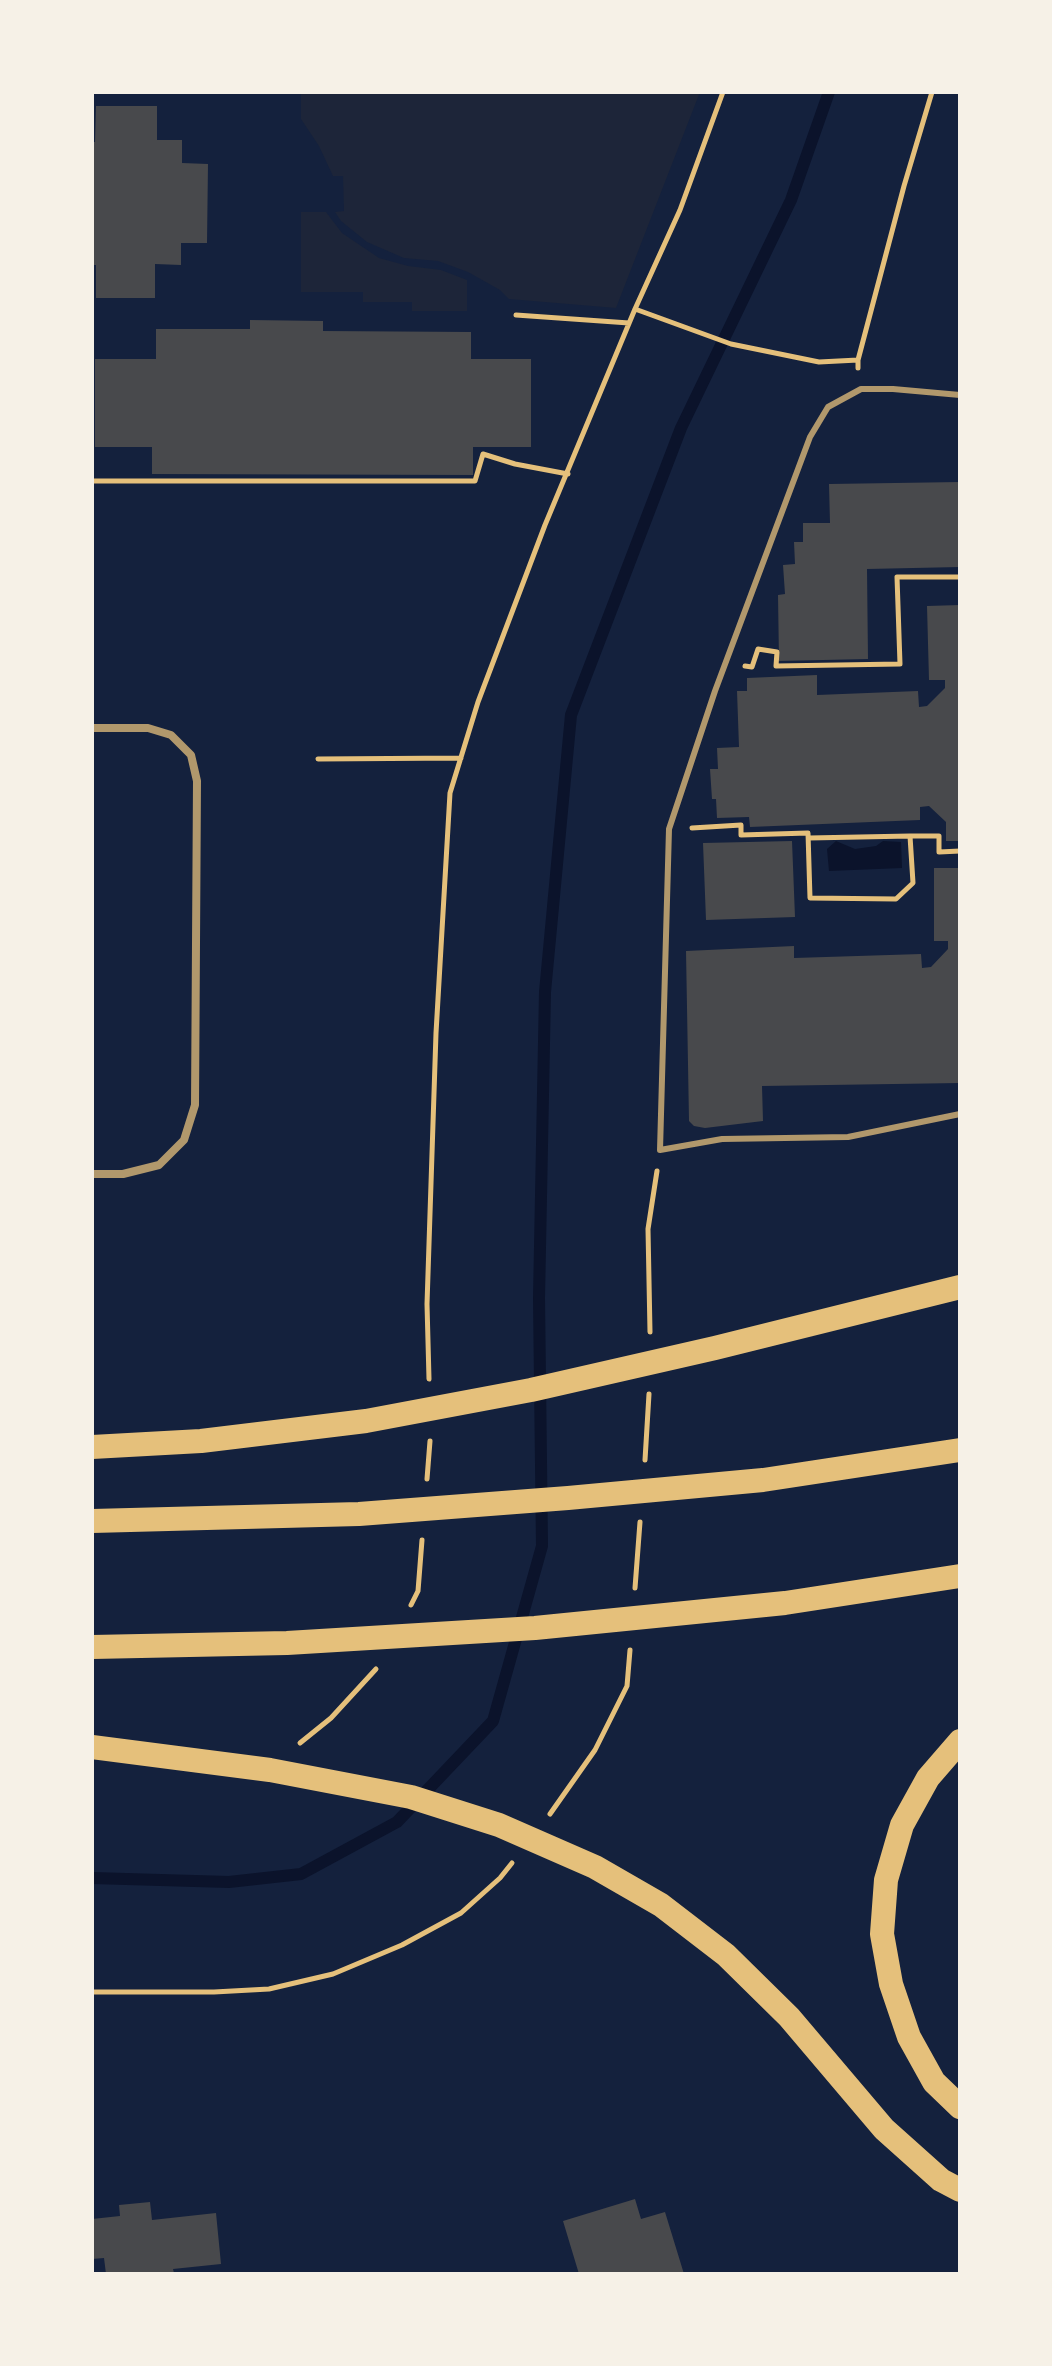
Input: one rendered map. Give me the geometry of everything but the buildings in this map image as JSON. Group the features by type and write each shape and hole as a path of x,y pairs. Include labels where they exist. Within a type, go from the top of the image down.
{"highway":[{"path":"92,1447 201,1441 366,1421 531,1390 960,1287"},
{"path":"92,1521 359,1514 763,1480 960,1450"},
{"path":"92,1647 287,1643 535,1628 785,1603 960,1576"},
{"path":"960,1741 928,1778 902,1825 886,1880 882,1934 891,1984 909,2037 934,2082 960,2107"},
{"path":"92,1747 270,1770 411,1797 499,1825 595,1867 661,1905 726,1955 789,2017 884,2129 941,2180 960,2190"}],"street":[{"path":"92,728 148,728 171,735 191,755 197,781 195,1105 184,1140 159,1165 123,1174 92,1174"}],"lane":[{"path":"960,395 861,389 828,407 810,437 715,691 669,829 660,1150 722,1139 848,1137 960,1114"}],"path":[{"path":"429,1393 427,1304 436,1033 450,793 478,702 629,323 680,210 723,92"},
{"path":"635,309 731,344 819,362 858,360 932,92"},
{"path":"516,315 629,323"},
{"path":"92,481 475,481 483,454 515,464 568,474"},
{"path":"740,666 752,667 758,649 777,652 776,666 900,664 897,577 960,577"},
{"path":"318,759 461,758"},
{"path":"683,828 741,825 741,835 808,833 810,898 896,899 913,883 910,836"},
{"path":"809,838 939,836 939,852 960,851"},
{"path":"650,1334 648,1229 660,1150"},
{"path":"644,1472 650,1380"},
{"path":"426,1484 430,1438"},
{"path":"634,1595 640,1518"},
{"path":"404,1619 418,1591 423,1530"},
{"path":"543,1824 595,1750 627,1686 631,1641"},
{"path":"331,1718 384,1660"},
{"path":"92,1992 269,1989 333,1974 402,1945 461,1913 500,1878 517,1857"}],"shaded area":[{"path":"301,92 700,92 616,308 509,299 500,290 468,272 438,261 404,258 367,242 341,221 335,212 344,211 343,176 333,176 319,146 301,119"},
{"path":"301,212 326,212 342,233 379,258 441,270 467,280 467,311 412,311 412,302 363,302 363,292 301,292"},
{"path":"836,841 855,849 876,846 883,841 901,842 902,868 829,871 827,849"}],"waterway":[{"path":"92,1878 229,1882 301,1874 397,1822 493,1721 542,1546 539,1298 545,992 571,715 681,428 791,200 829,92"}]}
